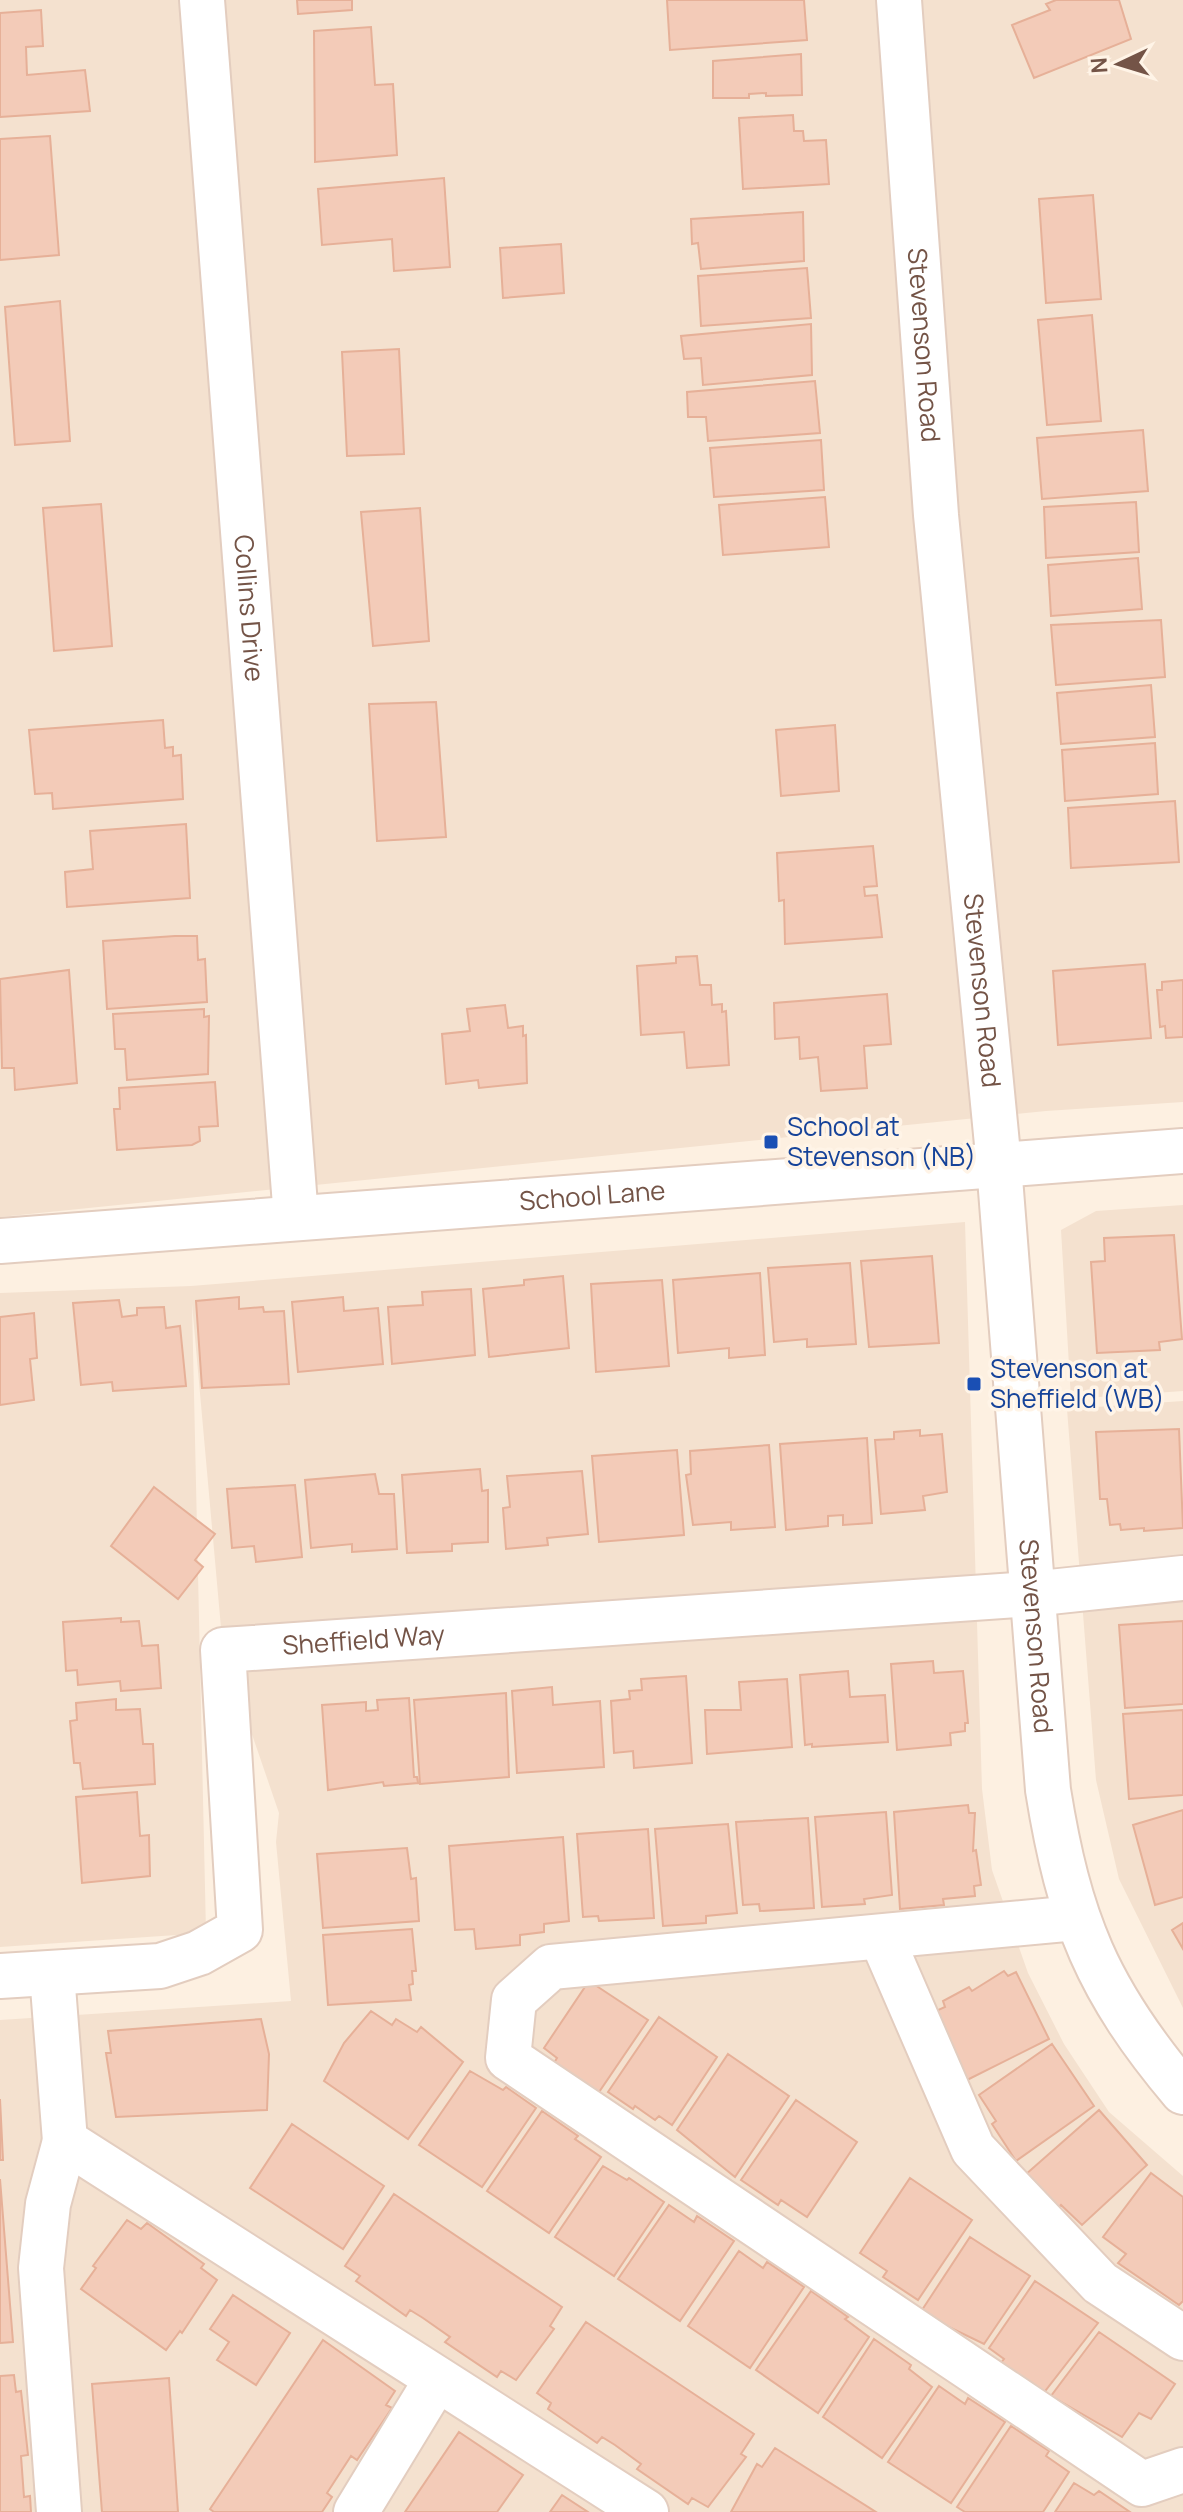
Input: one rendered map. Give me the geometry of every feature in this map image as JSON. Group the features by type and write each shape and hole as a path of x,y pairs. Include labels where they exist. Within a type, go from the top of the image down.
{"street":[{"name":"Collins Drive","path":"202,0 296,1218"},
{"name":"Stevenson Road","path":"899,0 936,515 999,1165 1048,1790 1061,1868 1076,1918 1109,1992 1144,2045 1183,2092"},
{"name":"School Lane","path":"0,1241 1183,1151"},
{"path":"1031,1594 1183,1578"},
{"name":"Sheffield Way","path":"0,1976 160,1966 199,1953 240,1930 223,1650 1031,1594"},
{"path":"1076,1918 882,1939 551,1967 514,2000 508,2058 1142,2484 1183,2470"},
{"path":"882,1939 973,2149 1100,2283 1183,2338"},
{"path":"52,1974 65,2141 48,2204 41,2268 59,2512"},
{"path":"65,2141 646,2512"},
{"path":"356,2512 437,2379"}],"shaded area":[{"path":"0,0 1183,0 1183,1102 1046,1111 0,1217"},
{"path":"1183,1205 1183,1391 1071,1399 1061,1230 1096,1211"},
{"path":"965,1222 982,1789 992,1870 1028,1973 1064,2044 1109,2112 1183,2176 1183,2512 0,2512 0,2020 291,2001 276,1842 279,1813 223,1650 192,1304 206,1933 0,1947 0,1293 191,1286"},
{"path":"1183,1401 1183,2008 1119,1879 1096,1780 1067,1409"}],"building":[{"path":"297,0 352,0 352,10 298,14"},
{"path":"667,0 804,0 807,40 670,50"},
{"path":"1056,0 1119,0 1131,39 1034,78 1012,25 1050,10 1046,4"},
{"path":"41,10 43,46 26,47 27,75 85,70 90,111 0,117 0,13"},
{"path":"371,27 375,85 393,84 397,155 315,162 314,31"},
{"path":"801,54 802,95 766,96 766,93 749,94 749,98 713,98 713,61"},
{"path":"793,115 794,131 803,131 804,141 826,140 829,184 743,189 739,118"},
{"path":"50,136 59,255 0,260 0,139"},
{"path":"444,178 450,267 394,271 392,239 322,245 318,189"},
{"path":"1093,195 1101,299 1046,303 1039,199"},
{"path":"803,212 804,261 701,269 698,243 692,244 691,219"},
{"path":"561,244 564,293 503,298 500,248"},
{"path":"807,268 811,318 701,326 698,276"},
{"path":"60,301 70,441 15,445 5,307"},
{"path":"1092,315 1101,421 1047,425 1038,320"},
{"path":"811,324 812,375 703,385 701,358 684,359 681,336"},
{"path":"399,349 404,454 347,456 342,352"},
{"path":"815,381 820,433 708,441 706,417 688,417 687,392"},
{"path":"1143,430 1148,491 1042,499 1037,438"},
{"path":"821,440 824,490 714,497 710,448"},
{"path":"825,497 829,547 723,555 719,505"},
{"path":"1136,502 1139,552 1046,558 1044,507"},
{"path":"101,504 112,646 54,651 43,508"},
{"path":"420,508 429,641 373,646 361,512"},
{"path":"1138,558 1142,609 1051,616 1048,565"},
{"path":"1161,620 1165,677 1056,685 1051,625"},
{"path":"1151,685 1155,737 1061,744 1057,693"},
{"path":"436,702 446,837 377,841 369,704"},
{"path":"163,720 165,748 173,747 173,756 181,755 183,799 53,809 52,793 35,794 29,730"},
{"path":"835,725 839,791 781,796 776,730"},
{"path":"1155,743 1158,794 1065,801 1062,750"},
{"path":"1175,801 1179,862 1071,868 1068,808"},
{"path":"186,824 190,898 67,907 65,872 93,869 90,831"},
{"path":"873,846 877,886 864,887 865,896 877,895 882,937 785,944 784,900 779,901 777,853"},
{"path":"197,936 198,960 205,959 207,1002 107,1009 103,941"},
{"path":"697,956 700,985 711,985 712,1005 722,1004 722,1012 726,1011 729,1065 687,1068 684,1032 641,1035 637,966 676,963 676,957"},
{"path":"1145,964 1151,1038 1058,1045 1053,971"},
{"path":"69,970 77,1083 15,1090 14,1068 2,1068 0,979"},
{"path":"1183,980 1183,1037 1166,1038 1165,1026 1160,1027 1157,990 1162,990 1162,982"},
{"path":"887,994 891,1044 864,1046 867,1088 821,1091 818,1057 800,1059 799,1037 775,1039 774,1003"},
{"path":"505,1005 508,1028 523,1026 523,1036 526,1035 527,1083 479,1088 478,1080 446,1084 442,1034 470,1031 467,1009"},
{"path":"204,1009 204,1017 209,1016 208,1074 127,1080 125,1049 115,1049 113,1014"},
{"path":"215,1082 218,1126 199,1127 200,1141 192,1145 117,1150 114,1109 120,1109 119,1088"},
{"path":"1174,1235 1182,1339 1159,1342 1160,1350 1097,1353 1091,1262 1105,1261 1104,1238"},
{"path":"932,1256 939,1343 869,1347 861,1261"},
{"path":"850,1263 856,1344 807,1347 807,1339 774,1342 768,1268"},
{"path":"760,1273 765,1355 729,1358 729,1348 678,1353 673,1280"},
{"path":"563,1276 569,1348 489,1357 483,1289 524,1285 524,1280"},
{"path":"662,1280 669,1366 596,1372 591,1284"},
{"path":"471,1289 475,1355 392,1364 388,1307 423,1305 422,1292"},
{"path":"239,1297 239,1309 263,1307 264,1312 284,1311 289,1384 202,1388 196,1301"},
{"path":"343,1297 344,1311 378,1308 383,1364 298,1372 292,1302"},
{"path":"119,1300 122,1317 137,1315 137,1308 164,1307 166,1328 180,1326 186,1386 113,1391 112,1382 81,1385 73,1303"},
{"path":"34,1313 37,1358 30,1359 34,1400 0,1405 0,1317"},
{"path":"1179,1429 1183,1528 1144,1531 1144,1528 1121,1530 1120,1524 1110,1525 1107,1499 1100,1499 1096,1432"},
{"path":"920,1430 920,1436 942,1434 947,1492 923,1496 925,1510 881,1514 875,1440 894,1439 894,1432"},
{"path":"867,1438 872,1523 843,1525 843,1515 828,1516 828,1526 786,1530 780,1444"},
{"path":"769,1445 775,1527 731,1530 731,1522 693,1525 686,1475 691,1474 690,1451"},
{"path":"677,1450 684,1535 599,1542 592,1456"},
{"path":"480,1469 482,1491 488,1490 488,1542 452,1544 452,1551 407,1553 402,1475"},
{"path":"582,1471 588,1534 547,1538 548,1545 506,1549 503,1508 510,1507 507,1476"},
{"path":"375,1474 379,1494 394,1494 397,1549 352,1552 352,1544 311,1548 305,1480"},
{"path":"295,1485 302,1557 256,1562 254,1546 232,1548 227,1489"},
{"path":"154,1487 215,1534 195,1560 203,1567 178,1599 111,1546"},
{"path":"121,1618 121,1622 139,1621 142,1646 158,1645 161,1688 121,1691 120,1681 78,1685 77,1670 66,1671 63,1622"},
{"path":"1183,1621 1183,1704 1125,1708 1119,1625"},
{"path":"933,1661 934,1673 963,1671 968,1723 965,1723 965,1731 950,1733 951,1745 897,1750 891,1664"},
{"path":"848,1671 850,1697 885,1695 888,1742 805,1745 800,1675"},
{"path":"686,1676 692,1763 634,1768 633,1751 614,1753 611,1701 630,1699 629,1691 642,1690 641,1679"},
{"path":"787,1679 792,1747 707,1754 705,1710 741,1710 739,1682"},
{"path":"552,1687 553,1705 600,1701 604,1767 517,1773 512,1691"},
{"path":"506,1693 509,1777 420,1784 414,1700"},
{"path":"409,1698 414,1777 417,1777 418,1783 384,1786 383,1782 328,1790 322,1705 366,1702 366,1711 378,1710 377,1700"},
{"path":"116,1699 116,1710 140,1709 143,1744 153,1744 155,1784 83,1789 80,1763 74,1763 70,1721 77,1720 76,1703"},
{"path":"1183,1710 1183,1795 1129,1799 1123,1714"},
{"path":"137,1792 140,1836 149,1835 150,1876 82,1883 76,1797"},
{"path":"968,1805 969,1813 975,1813 973,1851 976,1850 981,1885 974,1886 975,1896 943,1899 944,1905 900,1909 894,1812"},
{"path":"1183,1810 1183,1897 1155,1905 1133,1825"},
{"path":"886,1812 892,1895 864,1899 865,1904 822,1907 815,1817"},
{"path":"808,1818 814,1908 760,1911 759,1904 743,1905 736,1822"},
{"path":"728,1824 737,1913 706,1916 706,1923 663,1926 655,1829"},
{"path":"648,1829 654,1918 599,1921 598,1916 583,1917 577,1834"},
{"path":"563,1837 569,1921 544,1924 544,1932 520,1935 520,1945 476,1949 474,1929 455,1930 449,1846"},
{"path":"407,1848 411,1879 416,1878 419,1921 323,1928 317,1854"},
{"path":"1183,1923 1183,1949 1172,1930"},
{"path":"412,1929 416,1971 412,1971 413,1984 409,1985 411,2000 328,2005 323,1935"},
{"path":"1004,1971 1008,1976 1016,1972 1049,2039 963,2082 936,2011 945,2007 943,2001 969,1987 972,1991"},
{"path":"589,1981 648,2020 597,2095 554,2063 557,2058 544,2048"},
{"path":"371,2011 392,2025 396,2019 417,2032 421,2027 463,2062 408,2139 324,2081 344,2043"},
{"path":"659,2017 717,2057 672,2125 659,2116 655,2120 635,2106 633,2109 608,2092"},
{"path":"261,2019 269,2054 267,2110 116,2117 106,2053 111,2053 108,2031"},
{"path":"1052,2044 1094,2106 1016,2161 992,2124 996,2121 979,2095"},
{"path":"728,2054 789,2096 735,2177 677,2130"},
{"path":"470,2071 503,2090 506,2087 536,2108 482,2187 419,2145"},
{"path":"0,2099 3,2160 0,2160"},
{"path":"796,2100 857,2142 807,2217 781,2200 778,2205 741,2180"},
{"path":"1099,2110 1147,2165 1082,2225 1061,2205 1058,2208 1025,2175"},
{"path":"542,2111 578,2136 575,2139 601,2157 549,2233 487,2191"},
{"path":"292,2124 384,2186 343,2249 250,2188"},
{"path":"603,2166 627,2180 629,2178 664,2202 614,2276 555,2237"},
{"path":"1151,2173 1183,2197 1183,2301 1179,2305 1118,2263 1126,2254 1103,2237"},
{"path":"910,2178 972,2220 918,2300 883,2277 887,2271 860,2253"},
{"path":"0,2179 13,2342 0,2343"},
{"path":"394,2194 562,2307 550,2326 554,2329 516,2380 501,2371 497,2377 445,2342 450,2337 423,2318 410,2310 406,2316 356,2281 360,2276 345,2266"},
{"path":"669,2205 694,2222 697,2216 734,2241 680,2321 618,2279"},
{"path":"127,2220 141,2229 147,2223 204,2264 201,2268 217,2280 182,2333 180,2331 166,2350 81,2289 96,2268 93,2266"},
{"path":"970,2237 1030,2276 984,2344 920,2313"},
{"path":"739,2251 763,2268 767,2262 804,2287 750,2368 688,2326"},
{"path":"1035,2281 1098,2323 1042,2395 1000,2364 1004,2359 989,2348"},
{"path":"811,2291 848,2317 845,2319 869,2337 818,2413 756,2370"},
{"path":"233,2295 290,2333 256,2385 217,2360 229,2342 210,2329"},
{"path":"586,2322 754,2434 741,2454 746,2457 708,2507 692,2498 688,2504 637,2469 641,2464 615,2445 602,2437 597,2443 548,2409 551,2403 537,2393"},
{"path":"1099,2332 1175,2384 1151,2419 1139,2413 1122,2437 1051,2396"},
{"path":"874,2339 911,2365 909,2369 932,2387 882,2458 823,2417"},
{"path":"323,2340 395,2391 386,2405 392,2408 357,2460 351,2456 327,2493 332,2497 322,2512 214,2512 210,2509"},
{"path":"14,2375 16,2392 21,2391 28,2455 21,2456 24,2497 30,2496 31,2512 0,2512 0,2376"},
{"path":"169,2378 178,2512 102,2512 92,2384"},
{"path":"939,2386 965,2404 968,2398 1005,2422 951,2503 888,2462"},
{"path":"1011,2426 1049,2451 1046,2456 1069,2472 1043,2512 965,2512 957,2507"},
{"path":"459,2432 523,2475 497,2512 405,2512"},
{"path":"775,2448 876,2512 731,2512 757,2464 762,2467"},
{"path":"1074,2483 1094,2495 1099,2491 1130,2512 1055,2512"},
{"path":"562,2495 588,2512 550,2512"}],"place":[{"name":"School at Stevenson (NB)","path":"771,1142"},
{"name":"Stevenson at Sheffield (WB)","path":"974,1384"}]}
